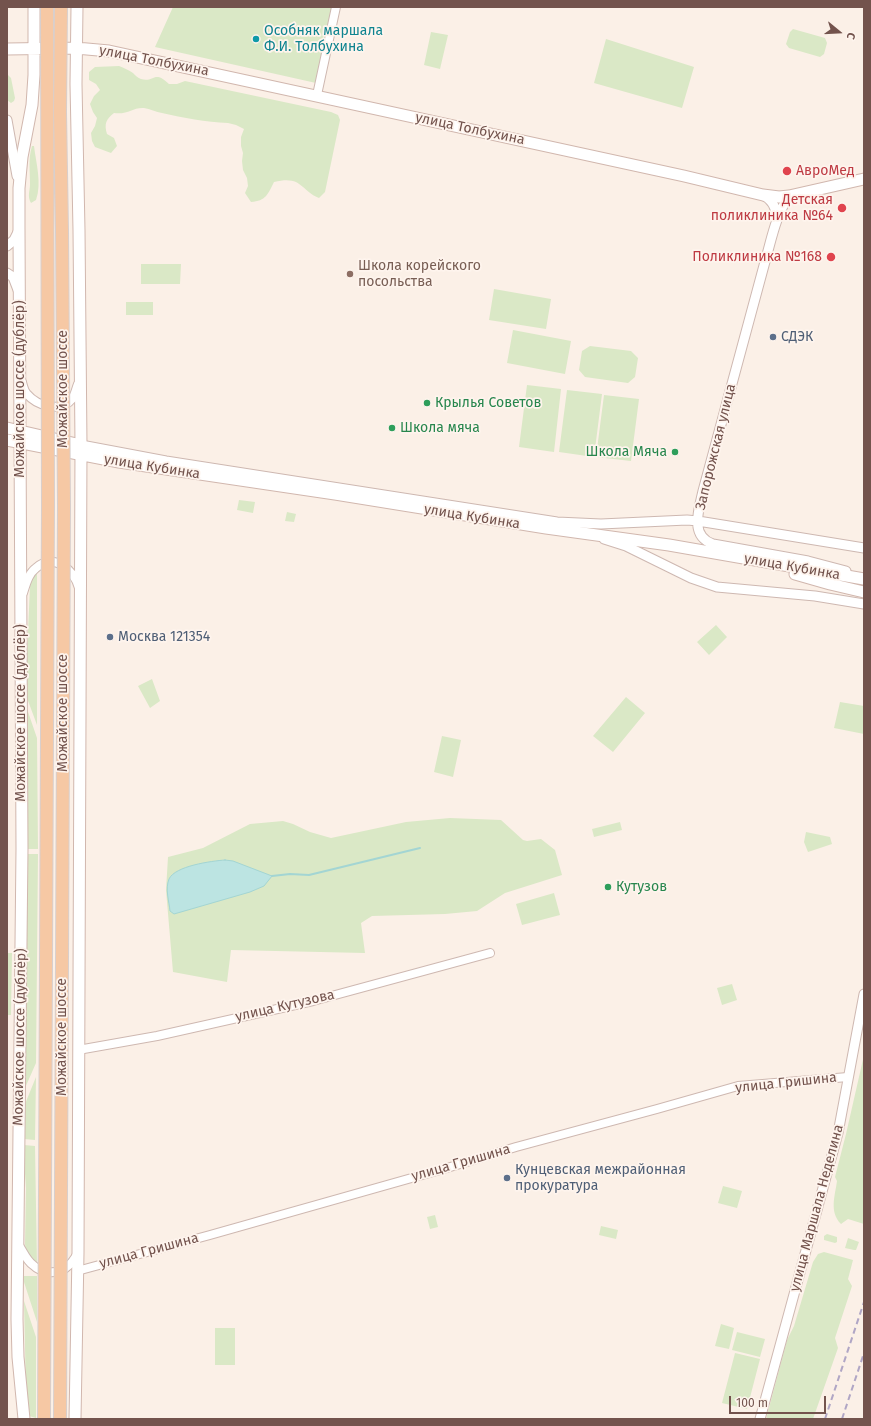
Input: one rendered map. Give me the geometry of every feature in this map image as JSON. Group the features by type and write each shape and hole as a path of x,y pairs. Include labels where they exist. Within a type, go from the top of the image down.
{"main road":[{"name":"Можайское шоссе (дублёр)","path":"24,1419 18,1327 22,954 19,229 23,150 32,105 34,7"},
{"name":"Можайское шоссе","path":"44,1419 48,513 47,7"},
{"name":"Можайское шоссе","path":"60,1419 64,506 60,112 61,7"},
{"path":"75,1419 78,1253 81,450 76,90 77,7"},
{"name":"улица Толбухина","path":"7,49 76,48 109,51 318,95 684,176 763,195 779,197 789,196 863,179"},
{"path":"7,428 19,437"},
{"path":"7,440 19,437"},
{"name":"улица Кубинка","path":"19,437 81,450 574,532 669,545 864,579"},
{"path":"743,558 830,584 864,592"}],"street":[{"path":"318,95 336,7"},
{"path":"7,120 20,188"},
{"path":"763,195 773,204 776,216 775,224"},
{"name":"Запорожская улица","path":"789,196 775,224 704,491 698,520 698,531 700,536 708,542 820,564 852,573 864,579"},
{"path":"7,246 14,240 19,229"},
{"path":"7,273 12,277 19,293"},
{"path":"19,372 26,393 44,406 55,407 65,405 72,400 76,392 79,376"},
{"path":"81,450 166,461 557,522 601,524 698,520 864,548"},
{"path":"574,532 626,546 716,587 815,596 864,604"},
{"path":"20,599 28,577 36,568 44,563 54,562 63,565 72,572 80,593"},
{"name":"улица Кутузова","path":"78,1050 157,1036 313,1001 490,953"},
{"name":"улица Маршала Неделина","path":"760,1419 838,1133 864,994"},
{"name":"улица Гришина","path":"77,1270 210,1235 516,1147 738,1086 848,1076"},
{"path":"18,1244 33,1266 48,1272 61,1271 68,1267 78,1253"}],"green space":[{"path":"173,7 333,7 316,83 155,47"},
{"path":"793,29 825,38 827,43 824,54 820,57 789,48 786,44 790,32"},
{"path":"431,32 448,35 440,69 424,65"},
{"path":"606,39 694,67 682,108 594,83"},
{"path":"119,66 145,80 160,77 169,84 177,84 185,81 331,112 338,115 340,120 325,192 319,198 296,182 283,180 274,182 266,196 260,200 251,202 245,193 248,186 247,178 243,170 243,153 241,146 241,137 244,129 228,123 186,118 160,113 146,108 140,108 123,113 114,113 107,120 107,134 114,138 117,146 111,153 95,147 92,141 91,133 97,118 90,104 94,96 100,90 96,84 89,80 89,72 95,67"},
{"path":"8,75 11,78 15,98 11,103 7,100"},
{"path":"32,146 34,146 38,173 38,193 36,200 31,203 29,196"},
{"path":"141,264 181,264 180,284 141,284"},
{"path":"494,289 551,299 546,329 489,320"},
{"path":"126,302 153,302 153,315 126,315"},
{"path":"513,330 571,341 565,374 507,363"},
{"path":"590,346 631,351 638,358 635,377 628,383 585,377 579,370 582,351"},
{"path":"527,385 561,389 554,452 519,447"},
{"path":"567,390 602,394 594,457 559,452"},
{"path":"604,395 639,399 631,461 596,457"},
{"path":"239,500 255,502 253,513 237,510"},
{"path":"287,512 296,514 294,522 285,521"},
{"path":"37,571 37,725 27,698 26,677 30,586 31,580"},
{"path":"716,625 727,637 709,655 697,642"},
{"path":"152,679 160,701 150,708 138,686"},
{"path":"626,697 645,713 613,752 593,736"},
{"path":"840,702 864,706 864,734 834,728"},
{"path":"27,709 37,738 38,849 26,849"},
{"path":"442,736 461,740 453,777 434,772"},
{"path":"450,818 501,820 523,840 527,841 541,839 555,850 562,875 505,893 477,911 445,914 372,916 361,923 365,953 231,950 227,982 173,972 166,890 168,857 203,848 250,824 283,821 310,832 331,838 406,822"},
{"path":"620,822 622,830 594,837 592,829"},
{"path":"806,832 830,837 832,844 808,852 804,842"},
{"path":"26,854 38,854 36,1063 25,1088"},
{"path":"554,893 560,915 522,925 516,904"},
{"path":"7,953 12,953 11,1015 7,1015"},
{"path":"732,984 737,1000 722,1005 717,988"},
{"path":"864,1055 864,1224 848,1219 841,1224 837,1219 834,1209 837,1181 835,1177"},
{"path":"36,1077 35,1140 24,1139 25,1104"},
{"path":"24,1145 35,1146 37,1265 26,1252 25,1244 26,1188"},
{"path":"723,1186 742,1191 737,1208 718,1203"},
{"path":"435,1215 438,1227 430,1229 427,1217"},
{"path":"601,1226 618,1230 616,1239 599,1235"},
{"path":"827,1234 837,1237 837,1242 835,1243 824,1240 824,1236"},
{"path":"848,1238 859,1242 856,1250 845,1248"},
{"path":"824,1252 853,1260 848,1279 852,1286 835,1338 838,1348 813,1419 766,1419 787,1340 794,1326 813,1262 818,1254"},
{"path":"22,1276 37,1276 37,1322"},
{"path":"24,1301 36,1337 36,1418 29,1416 26,1394"},
{"path":"721,1324 734,1328 729,1349 715,1346"},
{"path":"215,1328 235,1328 235,1365 215,1365"},
{"path":"737,1332 765,1339 760,1357 732,1350"},
{"path":"735,1353 760,1359 747,1409 722,1403"}],"water":[{"path":"225,860 233,861 272,876 264,886 250,892 174,914 170,911 167,887 169,879 173,874 194,865"}],"waterway":[{"path":"272,876 290,874 309,875 420,848"}],"railway":[{"path":"825,1419 864,1302"},
{"path":"842,1419 864,1353"}],"place":[{"name":"Особняк маршала Ф.И. Толбухина","path":"256,39"},
{"name":"АвроМед","path":"787,171"},
{"name":"Детская поликлиника №64","path":"842,208"},
{"name":"Поликлиника №168","path":"831,257"},
{"name":"Школа корейского посольства","path":"350,274"},
{"name":"СДЭК","path":"773,337"},
{"name":"Крылья Советов","path":"427,403"},
{"name":"Школа мяча","path":"392,428"},
{"name":"Школа Мяча","path":"675,452"},
{"name":"Москва 121354","path":"110,637"},
{"name":"Кутузов","path":"608,887"},
{"name":"Кунцевская межрайонная прокуратура","path":"507,1178"}]}
